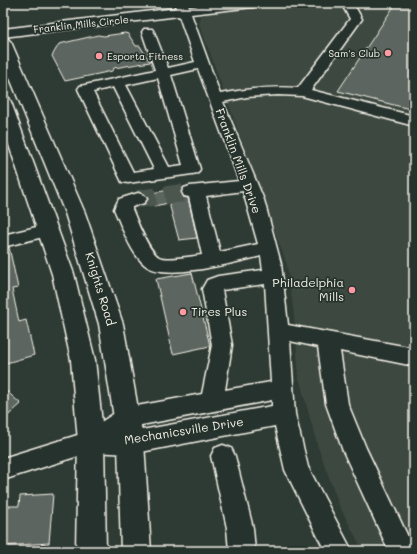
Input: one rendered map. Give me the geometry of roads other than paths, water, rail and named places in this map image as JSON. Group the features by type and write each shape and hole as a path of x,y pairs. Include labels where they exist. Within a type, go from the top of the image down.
{"main road":[{"name":"Knights Road","path":"3,42 74,211 111,324 129,430 136,551"},
{"path":"3,102 47,224 63,274 83,360 91,441 91,551"},
{"path":"47,224 74,211"}],"street":[{"name":"Franklin Mills Circle","path":"3,22 182,7 253,3"},
{"path":"302,92 360,13 354,12 347,3"},
{"name":"Franklin Mills Circle","path":"3,33 182,7"},
{"name":"Franklin Mills Drive","path":"182,7 215,99 255,200 272,264 279,331 284,414 297,470 339,551"},
{"path":"148,32 163,73 192,169 128,178 85,89 163,73 203,64"},
{"path":"118,82 164,173"},
{"path":"215,99 248,93 278,91 302,92 414,121"},
{"path":"213,260 193,192 249,185"},
{"path":"138,199 125,203 123,209 145,253 152,262 163,266 213,260 268,248"},
{"path":"3,240 47,224"},
{"path":"212,402 222,345 212,289 218,282 273,276"},
{"path":"279,331 414,357"},
{"path":"328,340 337,404 355,451 401,550 398,551"},
{"name":"Mechanicsville Drive","path":"91,441 212,402 282,389"},
{"name":"Mechanicsville Drive","path":"129,430 284,414"},
{"path":"3,469 91,441"},
{"path":"223,456 241,540 254,551"}],"tunnel":[{"path":"138,199 190,192"}],"place":[{"name":"Sam's Club","path":"388,53"},
{"name":"Esporta Fitness","path":"99,56"},
{"name":"Philadelphia Mills","path":"352,290"},
{"name":"Tires Plus","path":"183,312"}]}
